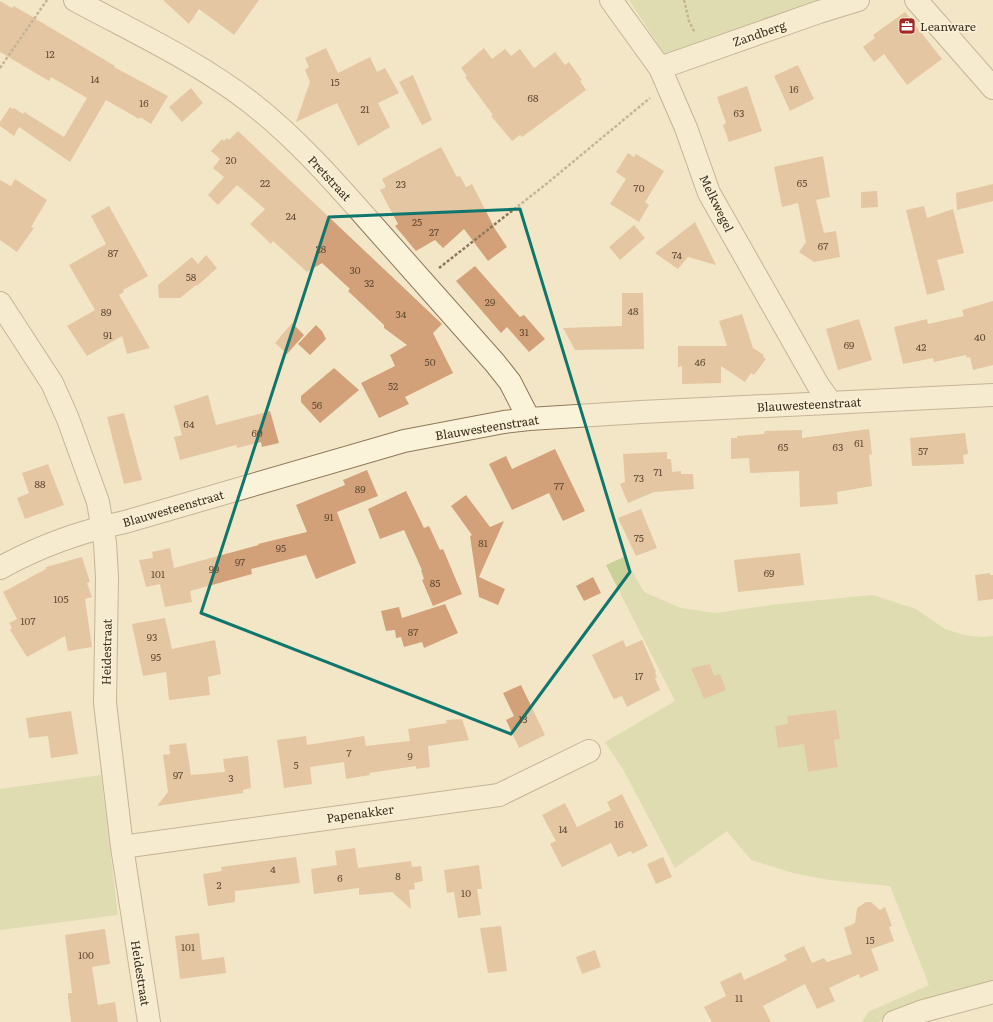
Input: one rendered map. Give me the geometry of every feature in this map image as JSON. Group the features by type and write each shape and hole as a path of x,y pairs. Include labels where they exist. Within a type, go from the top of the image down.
{"street":[{"name":"Pretstraat","path":"75,0 163,47 215,78 251,103 288,135 327,174 422,280 510,382 529,419"},
{"name":"Melkwegel","path":"611,0 664,75 709,193 814,378 831,403"},
{"name":"Zandberg","path":"664,75 705,52 858,0"},
{"path":"916,0 993,88"},
{"name":"Heidestraat","path":"0,303 52,383 65,412 98,502 105,543 107,578 105,703 122,847 149,1022"},
{"name":"Blauwesteenstraat","path":"0,568 23,556 102,527 125,522 404,442 529,419 993,395"},
{"name":"Papenakker","path":"122,847 499,795 589,751"},
{"path":"894,1022 923,1010 993,992"}],"path":[{"path":"0,68 47,0"},
{"path":"684,0 689,21 705,52"},
{"path":"422,280 545,185 664,75"}],"highlighted area":[{"path":"520,209 630,572 511,734 201,613 329,217"}],"green space":[{"path":"629,0 831,0 667,58"},
{"path":"624,557 644,592 681,608 715,613 779,604 873,595 916,609 945,629 964,635 982,637 993,636 993,985 941,997 877,1022 862,1022 868,1012 929,985 890,886 829,880 793,873 751,860 727,831 675,868 624,771 605,742 675,701 606,565"},
{"path":"101,775 118,915 0,930 0,789"}],"building":[{"path":"163,0 259,0 234,35 199,9 189,24"},
{"path":"0,1 12,8 14,6 115,66 114,67 168,96 151,124 140,117 139,119 106,100 70,162 19,127 14,136 0,126 0,122 10,107 23,114 24,112 64,137 87,98 51,77 49,81 0,52"},
{"path":"905,12 942,59 907,85 884,54 874,62 863,47 875,38 873,35"},
{"path":"326,48 338,73 370,57 377,72 385,68 399,93 378,103 390,127 358,146 337,103 296,122 310,82 305,70 309,67 305,58"},
{"path":"484,48 492,59 505,49 511,56 520,49 534,68 555,52 565,65 569,62 582,80 580,81 586,90 522,137 520,135 512,141 491,116 493,115 465,77 467,76 461,68"},
{"path":"798,65 814,99 790,111 774,76"},
{"path":"413,75 432,120 422,125 399,82"},
{"path":"747,86 762,131 729,142 723,125 726,123 717,97"},
{"path":"191,88 203,103 182,122 169,107"},
{"path":"238,131 442,324 433,333 453,373 405,397 409,404 379,418 361,383 395,366 390,355 407,345 384,328 384,325 348,291 350,289 322,263 307,272 273,241 271,244 250,224 265,209 237,185 218,205 208,195 224,177 213,168 220,159 211,151 222,139 224,141 227,138 229,140"},
{"path":"441,147 457,177 460,176 466,187 472,184 495,229 507,247 488,261 464,229 443,248 435,240 416,251 395,226 398,224 380,190 386,187 382,179"},
{"path":"628,153 634,157 636,154 664,171 645,202 649,205 639,222 610,204 626,179 616,172"},
{"path":"823,156 830,197 816,200 824,233 836,231 840,257 814,262 799,252 806,242 798,203 782,207 774,167"},
{"path":"15,179 47,200 31,227 34,228 17,252 0,240 0,180 11,186"},
{"path":"993,184 993,201 957,210 956,193"},
{"path":"877,191 878,207 861,208 861,192"},
{"path":"109,206 148,276 123,290 124,292 119,295 150,348 127,354 122,336 87,356 67,326 95,310 69,265 106,244 91,216"},
{"path":"924,206 927,218 953,209 964,253 937,260 945,290 927,295 906,210"},
{"path":"695,222 716,265 688,257 678,269 655,253"},
{"path":"634,225 645,238 620,260 609,247"},
{"path":"206,255 217,268 197,286 196,285 180,298 159,298 158,285 192,257 198,264"},
{"path":"475,266 520,317 524,315 545,339 529,352 507,327 501,333 456,281"},
{"path":"622,293 643,293 644,349 575,350 563,328 622,326"},
{"path":"993,301 993,365 973,370 970,357 967,358 966,355 934,362 933,358 903,364 894,327 927,319 928,324 964,316 962,310"},
{"path":"742,314 753,348 764,355 763,357 766,359 754,375 751,373 745,382 721,366 721,383 682,384 682,366 678,367 678,346 727,346 719,321"},
{"path":"859,319 872,360 838,370 826,329"},
{"path":"292,323 304,335 287,354 275,343"},
{"path":"316,325 322,331 326,339 310,355 298,344"},
{"path":"334,368 359,390 320,423 301,402 301,396"},
{"path":"208,395 216,425 270,411 279,443 262,447 261,442 237,448 236,445 180,460 174,437 182,435 174,406"},
{"path":"124,413 142,480 124,484 107,417"},
{"path":"869,429 872,454 869,455 872,486 837,492 838,504 800,507 799,471 750,473 749,458 731,459 731,438 737,438 737,436 764,434 765,431 802,430 802,438"},
{"path":"965,433 968,454 963,455 964,464 912,466 910,438"},
{"path":"555,449 585,511 563,521 549,493 512,510 489,464 506,456 512,469"},
{"path":"667,452 667,459 671,459 672,472 681,471 681,474 693,474 694,489 654,492 628,503 620,484 625,482 623,454"},
{"path":"48,464 64,505 25,519 17,498 29,493 22,473"},
{"path":"367,470 378,496 337,512 356,563 316,579 306,555 251,569 252,574 190,591 192,602 165,607 160,584 146,587 139,560 153,558 152,552 170,548 174,568 259,545 258,544 307,532 296,505 345,485 343,480"},
{"path":"406,491 424,528 429,526 440,550 443,549 462,594 433,606 422,580 424,579 422,570 404,530 380,539 368,509"},
{"path":"466,495 490,527 504,521 479,577 505,589 498,605 479,597 470,536 472,535 451,506"},
{"path":"641,509 657,548 636,556 618,518"},
{"path":"800,553 804,585 738,592 734,560"},
{"path":"82,557 90,582 87,583 92,597 85,599 92,647 68,651 65,636 27,657 10,630 12,628 9,623 17,619 3,592 46,569 46,567"},
{"path":"990,573 990,575 993,575 993,599 978,601 975,575"},
{"path":"593,577 601,593 584,601 576,586"},
{"path":"445,604 458,633 424,648 422,642 404,647 401,637 396,638 395,630 386,631 381,611 399,607 402,618"},
{"path":"165,618 172,649 215,640 221,674 208,677 210,695 169,700 166,672 143,676 132,624"},
{"path":"623,640 626,647 642,640 656,672 657,677 655,678 660,690 627,707 622,696 614,699 592,655"},
{"path":"710,664 714,676 720,674 726,690 704,699 691,668"},
{"path":"521,685 545,735 519,748 506,720 514,716 503,693"},
{"path":"836,710 840,739 834,740 838,767 808,772 804,744 778,748 775,726 788,724 787,716"},
{"path":"71,711 78,754 51,758 48,736 29,738 26,718"},
{"path":"462,719 469,740 428,746 430,767 416,769 416,766 369,773 370,775 346,779 344,762 310,767 312,784 284,788 277,740 306,736 307,745 364,736 366,746 410,741 408,729 447,723 446,720"},
{"path":"186,743 191,775 225,772 223,759 248,756 251,788 243,790 243,793 157,806 168,792 163,755 170,754 169,745"},
{"path":"622,794 648,846 632,854 631,851 618,857 611,843 562,867 550,844 556,841 542,815 565,803 577,827 611,810 607,802"},
{"path":"355,848 358,868 411,861 412,867 421,866 423,881 414,883 415,889 409,890 411,909 392,892 359,895 359,888 314,894 311,869 337,865 335,851"},
{"path":"296,857 300,883 235,891 235,902 208,906 203,874 222,871 221,867"},
{"path":"663,857 672,877 656,884 647,864"},
{"path":"479,865 482,889 477,889 481,915 458,918 454,892 447,893 444,870"},
{"path":"866,902 871,902 880,910 885,907 892,926 889,927 894,941 871,949 879,970 860,978 859,974 829,988 835,1001 817,1009 805,984 763,1006 771,1022 712,1022 704,1007 726,996 720,982 741,972 744,980 787,960 784,955 804,946 812,963 824,958 827,962 852,954 844,928 855,923 857,908"},
{"path":"501,926 507,971 488,973 480,928"},
{"path":"105,929 110,964 92,967 98,1005 115,1002 118,1022 71,1022 68,993 72,993 65,935"},
{"path":"199,933 202,960 224,957 226,973 180,979 175,936"},
{"path":"595,950 601,967 582,974 576,957"}],"place":[{"name":"Leanware","path":"907,26"}]}
